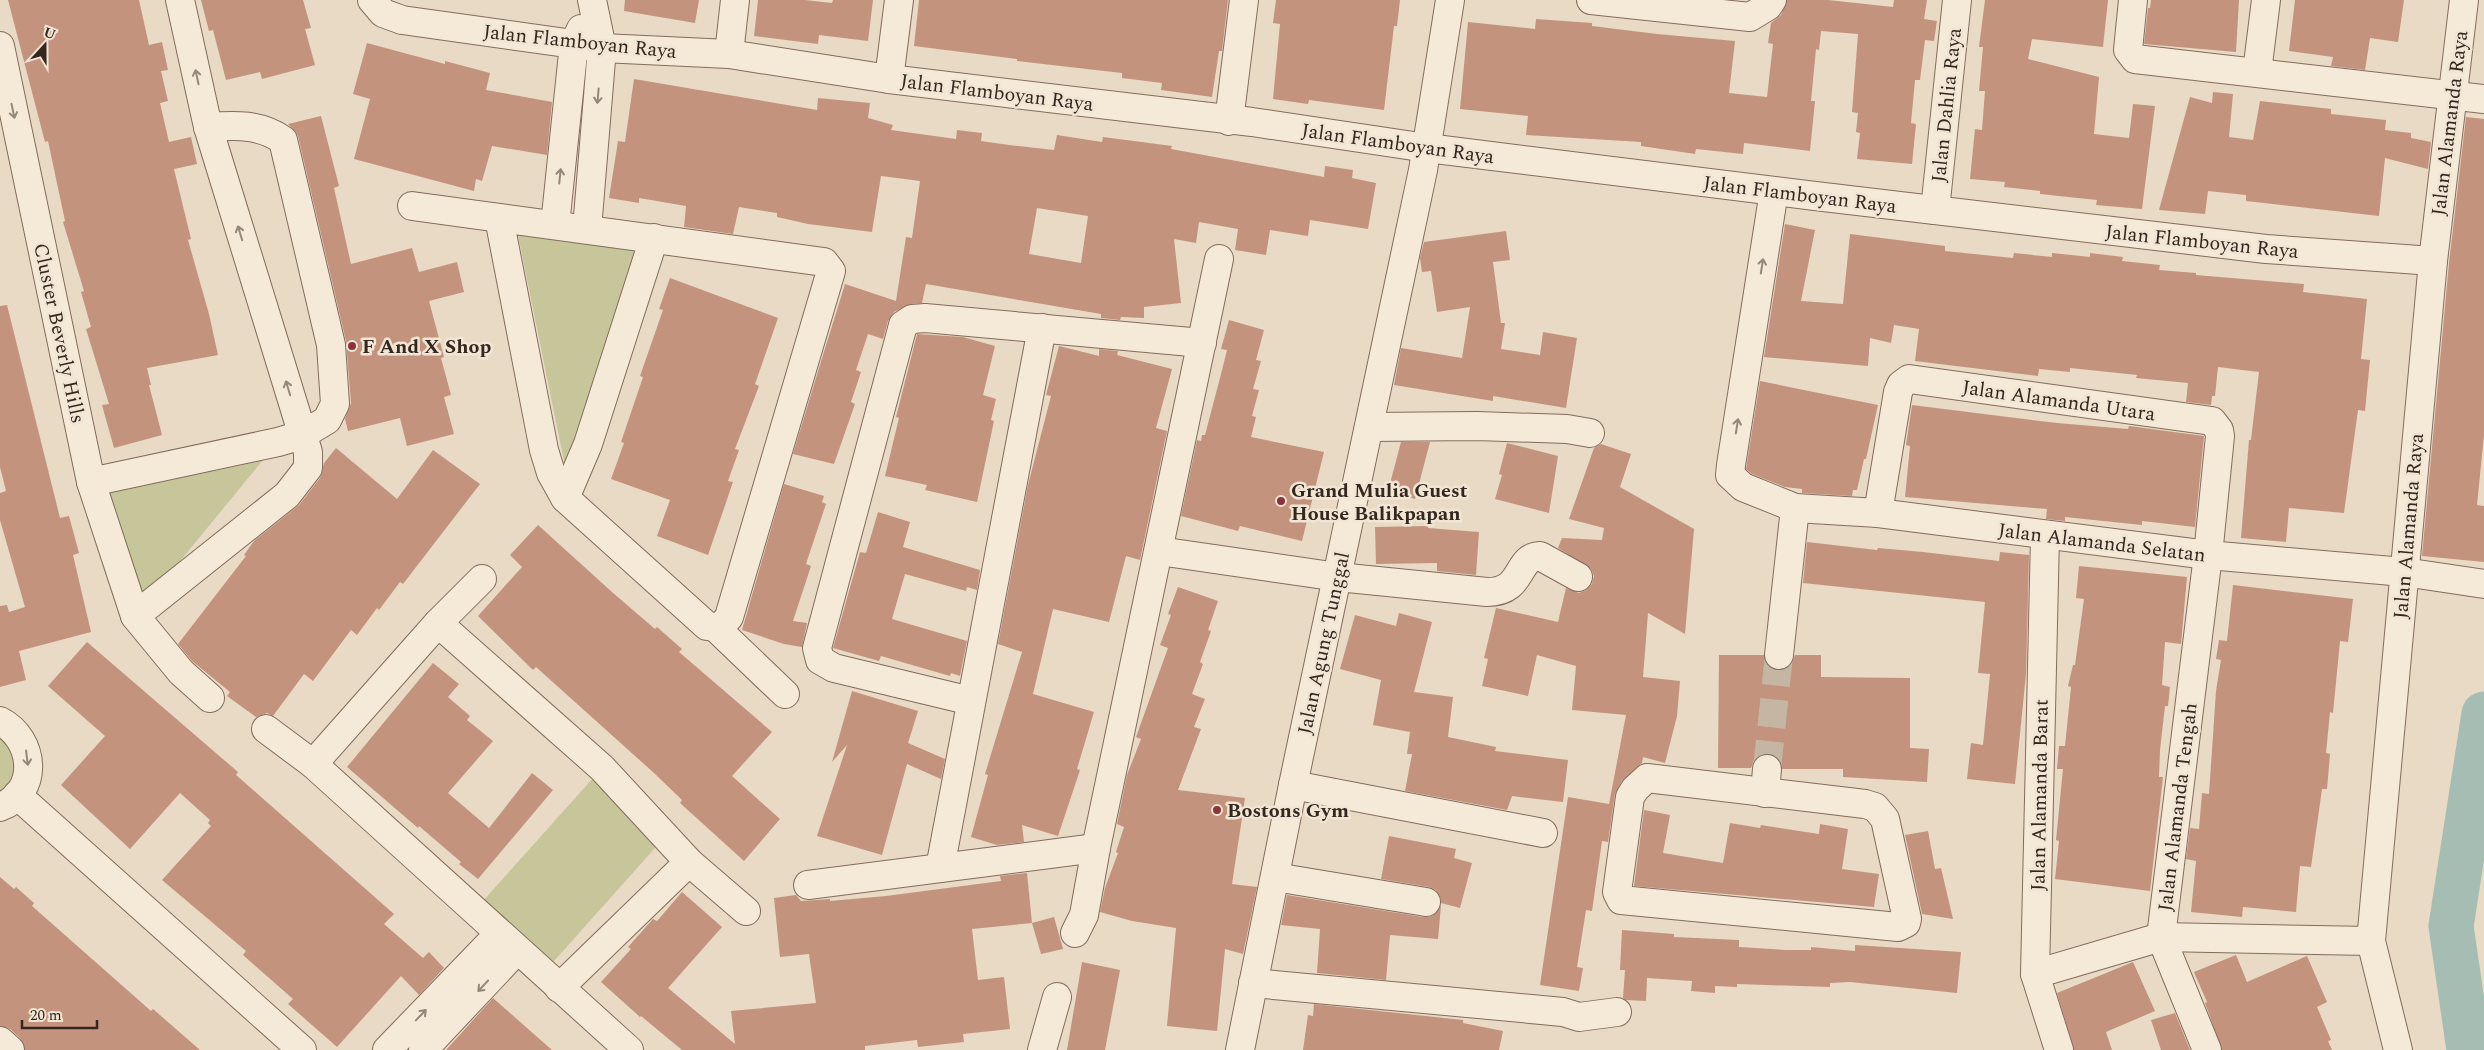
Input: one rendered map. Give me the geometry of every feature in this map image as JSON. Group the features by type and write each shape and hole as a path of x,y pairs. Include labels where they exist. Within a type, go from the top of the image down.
{"street":[{"path":"180,0 208,127 308,452 308,468 287,494 135,616 181,672 210,698"},
{"name":"Jalan Flamboyan Raya","path":"372,0 383,13 402,20 602,48 729,54 889,78 1774,191 2266,249 2433,261"},
{"path":"729,54 735,0"},
{"path":"889,78 900,0"},
{"path":"1229,121 1244,0"},
{"name":"Jalan Agung Tunggal","path":"1240,1050 1293,785 1427,148 1450,0"},
{"path":"1591,0 1750,17 1768,6 1772,0"},
{"name":"Jalan Dahlia Raya","path":"1934,210 1957,0"},
{"path":"2133,0 2128,50 2135,59 2454,94 2484,99"},
{"path":"2257,72 2266,0"},
{"name":"Jalan Alamanda Raya","path":"2398,1050 2371,941 2433,261 2464,0"},
{"path":"555,225 574,44 592,2"},
{"path":"587,229 602,48 592,2"},
{"name":"Cluster Beverly Hills","path":"0,46 91,482 135,616"},
{"path":"91,482 278,442 302,435 327,420 335,404 331,345 284,140 272,132 257,128 237,125 208,127"},
{"name":"Jalan Alamanda Selatan","path":"1774,191 1730,475 1743,487 1794,508 1878,513 2045,536 2208,555 2404,572 2484,584"},
{"path":"412,206 824,262 831,271 729,617 722,626 716,628 707,626 566,498 551,473 544,450 499,218"},
{"path":"566,498 588,444 654,238"},
{"path":"1075,933 1084,915 1096,848 1220,259"},
{"path":"971,701 834,668 820,660 817,648 903,325 912,319 925,318 1202,343"},
{"path":"940,868 1042,328"},
{"name":"Jalan Alamanda Utara","path":"1878,513 1898,392 1901,385 1910,379 2212,421 2219,430 2220,436 2208,555"},
{"path":"1369,427 1477,426 1568,429 1590,432"},
{"path":"1779,655 1794,508"},
{"name":"Jalan Alamanda Barat","path":"2045,536 2035,974 2059,1050"},
{"path":"1159,551 1338,578 1499,592 1509,588 1518,577 1527,560 1540,556 1578,577"},
{"name":"Jalan Alamanda Tengah","path":"2207,1050 2161,937 2208,555"},
{"path":"313,764 438,623 482,579"},
{"path":"438,623 602,768 689,862 746,911"},
{"path":"716,628 785,694"},
{"path":"0,721 10,726 21,738 27,752 29,767 25,782 8,801 302,1050"},
{"path":"266,729 313,764 628,1050"},
{"path":"1647,778 1766,781 1865,804 1882,812 1907,919 1906,923 1898,927 1620,900 1617,892 1630,797 1642,781 1647,778"},
{"path":"1293,785 1543,833"},
{"path":"808,885 1096,848"},
{"path":"559,988 689,862"},
{"path":"1275,877 1426,902"},
{"path":"2035,974 2161,937 2371,941"},
{"path":"387,1050 508,942"},
{"path":"422,1050 508,942"},
{"path":"1253,983 1563,1012 1579,1017 1617,1012"},
{"path":"1042,1050 1058,998"},
{"path":"0,1041 10,1050"}],"green space":[{"path":"518,235 635,249 566,471"},
{"path":"277,443 135,616 91,482"},
{"path":"0,732 20,767 0,799"},
{"path":"602,768 672,829 546,970 474,911"}],"building":[{"path":"8,0 139,0 149,45 162,42 168,70 161,71 168,101 160,103 169,142 191,137 197,164 174,169 191,239 188,240 209,314 218,355 147,368 151,385 149,385 162,435 114,448 102,405 109,404 86,329 91,327 81,292 84,291 63,222 65,221 48,141 45,142"},
{"path":"201,0 303,0 311,28 305,29 315,65 262,79 260,72 226,80 213,30 209,31"},
{"path":"625,0 699,0 695,23 624,11"},
{"path":"758,0 805,0 832,3 833,0 873,0 868,41 819,35 818,44 754,36"},
{"path":"919,0 1228,0 1222,51 1219,51 1212,97 1161,90 1162,83 1122,78 1122,73 1017,61 1017,59 914,46"},
{"path":"1276,0 1400,0 1397,26 1394,26 1384,110 1309,100 1308,104 1273,99 1280,24 1273,23"},
{"path":"1787,0 1828,0 1893,7 1894,0 1927,0 1924,19 1937,21 1934,41 1925,40 1920,80 1915,80 1911,123 1916,124 1912,164 1857,159 1860,133 1856,132 1858,113 1852,112 1858,34 1821,31 1819,50 1816,49 1811,101 1815,101 1810,151 1744,143 1743,154 1696,149 1695,154 1641,146 1641,142 1526,135 1528,116 1460,109 1468,22 1535,29 1536,19 1592,23 1592,26 1735,41 1729,93 1767,97 1773,44 1768,43 1771,23 1781,15"},
{"path":"1985,0 2108,0 2103,47 2032,39 2028,59 2099,77 2094,134 2129,138 2133,104 2155,106 2142,209 2096,205 2097,200 2040,194 2040,191 2004,187 2005,182 1970,179 1975,129 1982,130 1985,91 1979,91 1983,47 1979,47"},
{"path":"2151,0 2239,0 2236,52 2144,44 2148,8 2150,8"},
{"path":"2295,0 2404,0 2398,42 2370,38 2365,70 2331,66 2333,57 2289,51"},
{"path":"367,43 445,64 445,61 490,73 486,90 552,102 547,155 492,146 482,181 476,179 474,191 354,159 370,99 353,94"},
{"path":"634,79 817,110 818,98 870,103 868,118 893,125 891,130 956,139 957,130 982,133 981,141 1054,150 1057,135 1102,142 1103,137 1172,146 1171,149 1324,177 1325,166 1353,170 1352,178 1376,183 1368,229 1310,220 1308,236 1270,230 1266,255 1235,250 1238,229 1199,222 1196,243 1174,239 1181,303 1144,307 1144,318 1121,317 1120,320 1101,318 1101,314 926,284 922,303 910,304 894,312 888,321 883,339 868,334 856,370 861,372 851,402 855,404 834,464 793,454 819,368 845,284 896,301 906,237 912,238 920,181 881,176 872,232 808,224 777,217 777,213 739,207 733,234 684,227 686,206 639,198 639,203 609,198 618,141 625,142","holes":["1037,208 1088,216 1081,263 1029,254"]},
{"path":"2213,92 2233,94 2229,137 2253,140 2260,101 2331,109 2331,114 2386,120 2385,130 2411,133 2411,138 2431,142 2428,169 2385,158 2379,216 2246,201 2246,195 2208,191 2205,214 2159,210 2190,97 2212,103"},
{"path":"321,116 339,186 334,188 351,264 412,248 419,272 457,262 464,292 429,301 444,357 441,358 451,395 444,397 454,434 407,446 400,418 348,431 345,419 351,403 346,341 298,136 288,124"},
{"path":"2466,117 2484,119 2484,435 2477,505 2484,506 2484,562 2422,556 2449,263"},
{"path":"1785,224 1815,230 1801,301 1843,304 1850,234 1945,246 1945,251 2013,258 2014,253 2052,257 2052,253 2090,257 2090,253 2123,257 2122,261 2160,265 2159,270 2304,284 2303,292 2367,299 2361,359 2370,360 2365,411 2358,410 2344,513 2289,508 2286,542 2241,538 2249,440 2251,440 2259,372 2218,367 2215,396 2212,396 2211,405 2186,402 2188,383 2136,378 2137,375 2070,368 2070,372 2039,369 2038,376 1915,361 1919,329 1894,325 1891,343 1870,338 1868,366 1764,357"},
{"path":"1506,231 1510,260 1493,262 1501,323 1505,323 1501,349 1540,355 1543,332 1577,338 1566,408 1493,396 1493,401 1394,385 1401,348 1462,358 1470,307 1437,312 1431,271 1422,272 1420,258 1424,242"},
{"path":"670,278 778,318 755,384 759,386 735,449 739,450 728,481 733,482 708,555 657,536 670,500 611,479 624,443 621,442 643,377 640,376 663,310 659,309"},
{"path":"7,305 60,518 69,516 79,553 73,555 91,632 19,651 26,680 0,687 0,606 7,605 9,612 25,607 0,520 0,493 6,491 0,467 0,306"},
{"path":"1229,320 1264,330 1256,360 1261,361 1253,389 1259,390 1252,416 1256,417 1251,437 1324,452 1302,541 1240,526 1238,531 1181,516 1197,440 1201,441 1202,435 1205,435 1227,350 1221,349"},
{"path":"917,334 963,337 995,346 983,395 996,399 991,420 994,421 977,502 925,490 927,485 885,476 899,418 896,417"},
{"path":"1059,346 1099,356 1099,349 1118,351 1117,355 1172,369 1156,428 1167,431 1140,560 1126,556 1109,622 1053,609 1033,694 1094,712 1077,769 1080,770 1058,836 1022,825 1024,842 997,845 971,837 988,775 985,774 1022,652 998,644 1028,485 1051,396 1046,395"},
{"path":"1760,381 1878,405 1866,459 1864,459 1857,490 1853,490 1852,496 1802,493 1802,489 1785,487 1752,474 1746,469"},
{"path":"1912,405 2057,423 2128,429 2129,426 2204,436 2195,527 2142,521 2142,525 2065,517 2065,521 2046,519 2047,509 1905,497 1910,446 1906,445"},
{"path":"1401,442 1430,442 1415,499 1388,491"},
{"path":"1507,443 1558,456 1549,513 1495,499 1502,475 1499,474"},
{"path":"1601,444 1631,454 1620,487 1694,529 1685,634 1648,613 1643,677 1680,681 1677,716 1665,763 1643,757 1642,763 1622,781 1615,794 1608,842 1602,841 1592,911 1586,910 1577,967 1583,968 1579,991 1540,985 1568,797 1609,804 1626,715 1572,710 1576,666 1537,655 1528,696 1482,686 1488,659 1484,658 1496,608 1558,622 1566,588 1579,593 1586,590 1592,584 1594,576 1591,569 1558,548 1562,538 1602,540 1604,528 1569,519 1594,448"},
{"path":"336,448 397,499 433,450 480,484 403,584 400,582 357,635 351,630 313,681 304,674 273,716 267,713 256,717 227,696 230,692 192,661 178,644 246,556 244,555 254,541 299,505 320,478 324,463"},
{"path":"784,484 824,496 822,502 826,504 806,564 811,566 793,621 807,623 802,647 784,644 742,630"},
{"path":"878,512 910,522 903,547 980,570 977,590 967,587 966,591 905,574 892,619 967,641 960,676 951,673 950,676 881,656 879,661 833,648 860,552 866,553"},
{"path":"538,525 612,592 655,629 657,627 682,649 679,652 772,732 732,776 780,819 744,861 680,803 682,800 654,773 536,667 533,670 478,616 522,567 510,555"},
{"path":"1428,526 1428,528 1479,532 1476,575 1437,571 1437,563 1376,564 1375,527"},
{"path":"1807,542 1999,561 2000,552 2029,555 2026,674 2015,784 1967,779 1971,743 1983,745 1990,674 1978,673 1985,602 1803,583"},
{"path":"2079,566 2187,577 2181,644 2165,642 2162,685 2170,687 2168,706 2165,706 2160,750 2159,777 2163,777 2150,891 2055,879 2059,841 2056,840 2063,769 2057,769 2059,746 2065,746 2071,687 2068,686 2073,665 2075,665 2084,599 2076,598"},
{"path":"2233,585 2353,599 2348,642 2340,641 2333,713 2330,712 2326,753 2330,754 2327,789 2322,789 2311,867 2300,866 2296,912 2243,907 2242,917 2191,912 2196,861 2186,859 2190,828 2199,829 2202,793 2209,794 2216,691 2221,660 2216,659 2219,640 2227,641"},
{"path":"1178,587 1218,601 1208,630 1211,631 1200,662 1203,664 1192,694 1205,699 1194,727 1201,729 1178,790 1245,798 1232,884 1257,887 1243,954 1225,949 1217,1031 1167,1026 1176,928 1132,921 1100,912 1105,888 1118,853 1116,852 1124,827 1117,824 1127,775 1141,739 1136,737 1168,648 1160,645 1171,615 1168,614"},
{"path":"1399,613 1432,622 1414,692 1453,697 1448,737 1496,747 1495,751 1568,760 1563,802 1512,796 1507,810 1405,791 1412,754 1407,754 1410,732 1373,725 1381,680 1340,669 1355,615 1396,626"},
{"path":"87,642 238,772 236,775 394,914 384,924 423,958 429,952 444,968 419,995 401,976 337,1047 288,1004 293,999 243,955 246,951 162,880 211,826 208,823 210,820 180,793 130,849 61,785 105,736 48,686"},
{"path":"1719,655 1764,655 1769,667 1778,671 1791,665 1795,655 1821,655 1821,677 1910,678 1910,748 1929,749 1927,782 1843,777 1843,769 1782,769 1776,756 1768,753 1754,760 1751,768 1718,768"},
{"path":"433,663 459,684 448,697 470,716 467,720 493,741 448,793 489,828 532,773 553,790 478,879 459,864 461,862 419,826 418,828 347,767"},
{"path":"852,691 918,711 908,743 945,759 941,779 907,764 882,855 817,836 847,745 832,762"},
{"path":"1644,810 1670,815 1663,853 1723,863 1730,823 1760,828 1761,825 1819,834 1820,824 1848,829 1842,869 1879,874 1874,907 1634,886"},
{"path":"1928,831 1935,869 1941,868 1953,919 1922,914 1905,835"},
{"path":"1389,836 1456,849 1454,858 1472,863 1460,908 1441,903 1436,890 1429,887 1381,879"},
{"path":"1027,873 1032,923 972,929 978,980 1004,977 1010,1029 963,1034 964,1042 918,1047 917,1040 865,1046 865,1050 682,1050 640,1017 601,982 631,949 628,947 653,919 657,921 682,892 722,927 668,988 735,1044 731,1011 816,1003 809,954 780,957 774,898 796,895 801,901 830,899 830,901 886,896 1001,881 1000,876"},
{"path":"0,877 14,889 16,887 34,903 32,906 151,1011 153,1009 200,1050 25,1050 20,1038 10,1029 0,1026"},
{"path":"1287,895 1423,917 1432,916 1441,906 1438,939 1390,935 1386,980 1317,973 1320,929 1281,925"},
{"path":"1054,917 1063,949 1041,954 1032,923"},
{"path":"1622,930 1674,934 1674,937 1739,940 1739,947 1811,950 1811,947 1855,951 1855,945 1961,952 1957,993 1850,982 1830,983 1830,987 1737,984 1737,987 1715,986 1715,993 1691,991 1692,981 1647,978 1646,1001 1626,1000 1623,998 1625,970 1620,970"},
{"path":"2236,955 2247,982 2307,956 2327,1002 2317,1007 2331,1040 2328,1041 2332,1050 2222,1050 2205,1003 2207,1002 2194,972"},
{"path":"1082,962 1120,970 1105,1050 1067,1050"},
{"path":"2133,962 2155,1011 2106,1032 2112,1050 2074,1050 2057,993"},
{"path":"493,998 552,1050 446,1050"},
{"path":"1314,1004 1463,1020 1463,1023 1503,1031 1499,1050 1303,1050 1308,1015 1313,1016"},
{"path":"2175,1013 2190,1050 2161,1050 2151,1020"}],"waterway":[{"path":"2469,1050 2451,926 2484,714"}],"tunnel":[{"path":"1767,769 1779,655"}],"place":[{"name":"F And X Shop","path":"352,346"},
{"name":"Grand Mulia Guest House Balikpapan","path":"1281,501"},
{"name":"Bostons Gym","path":"1217,810"}]}
